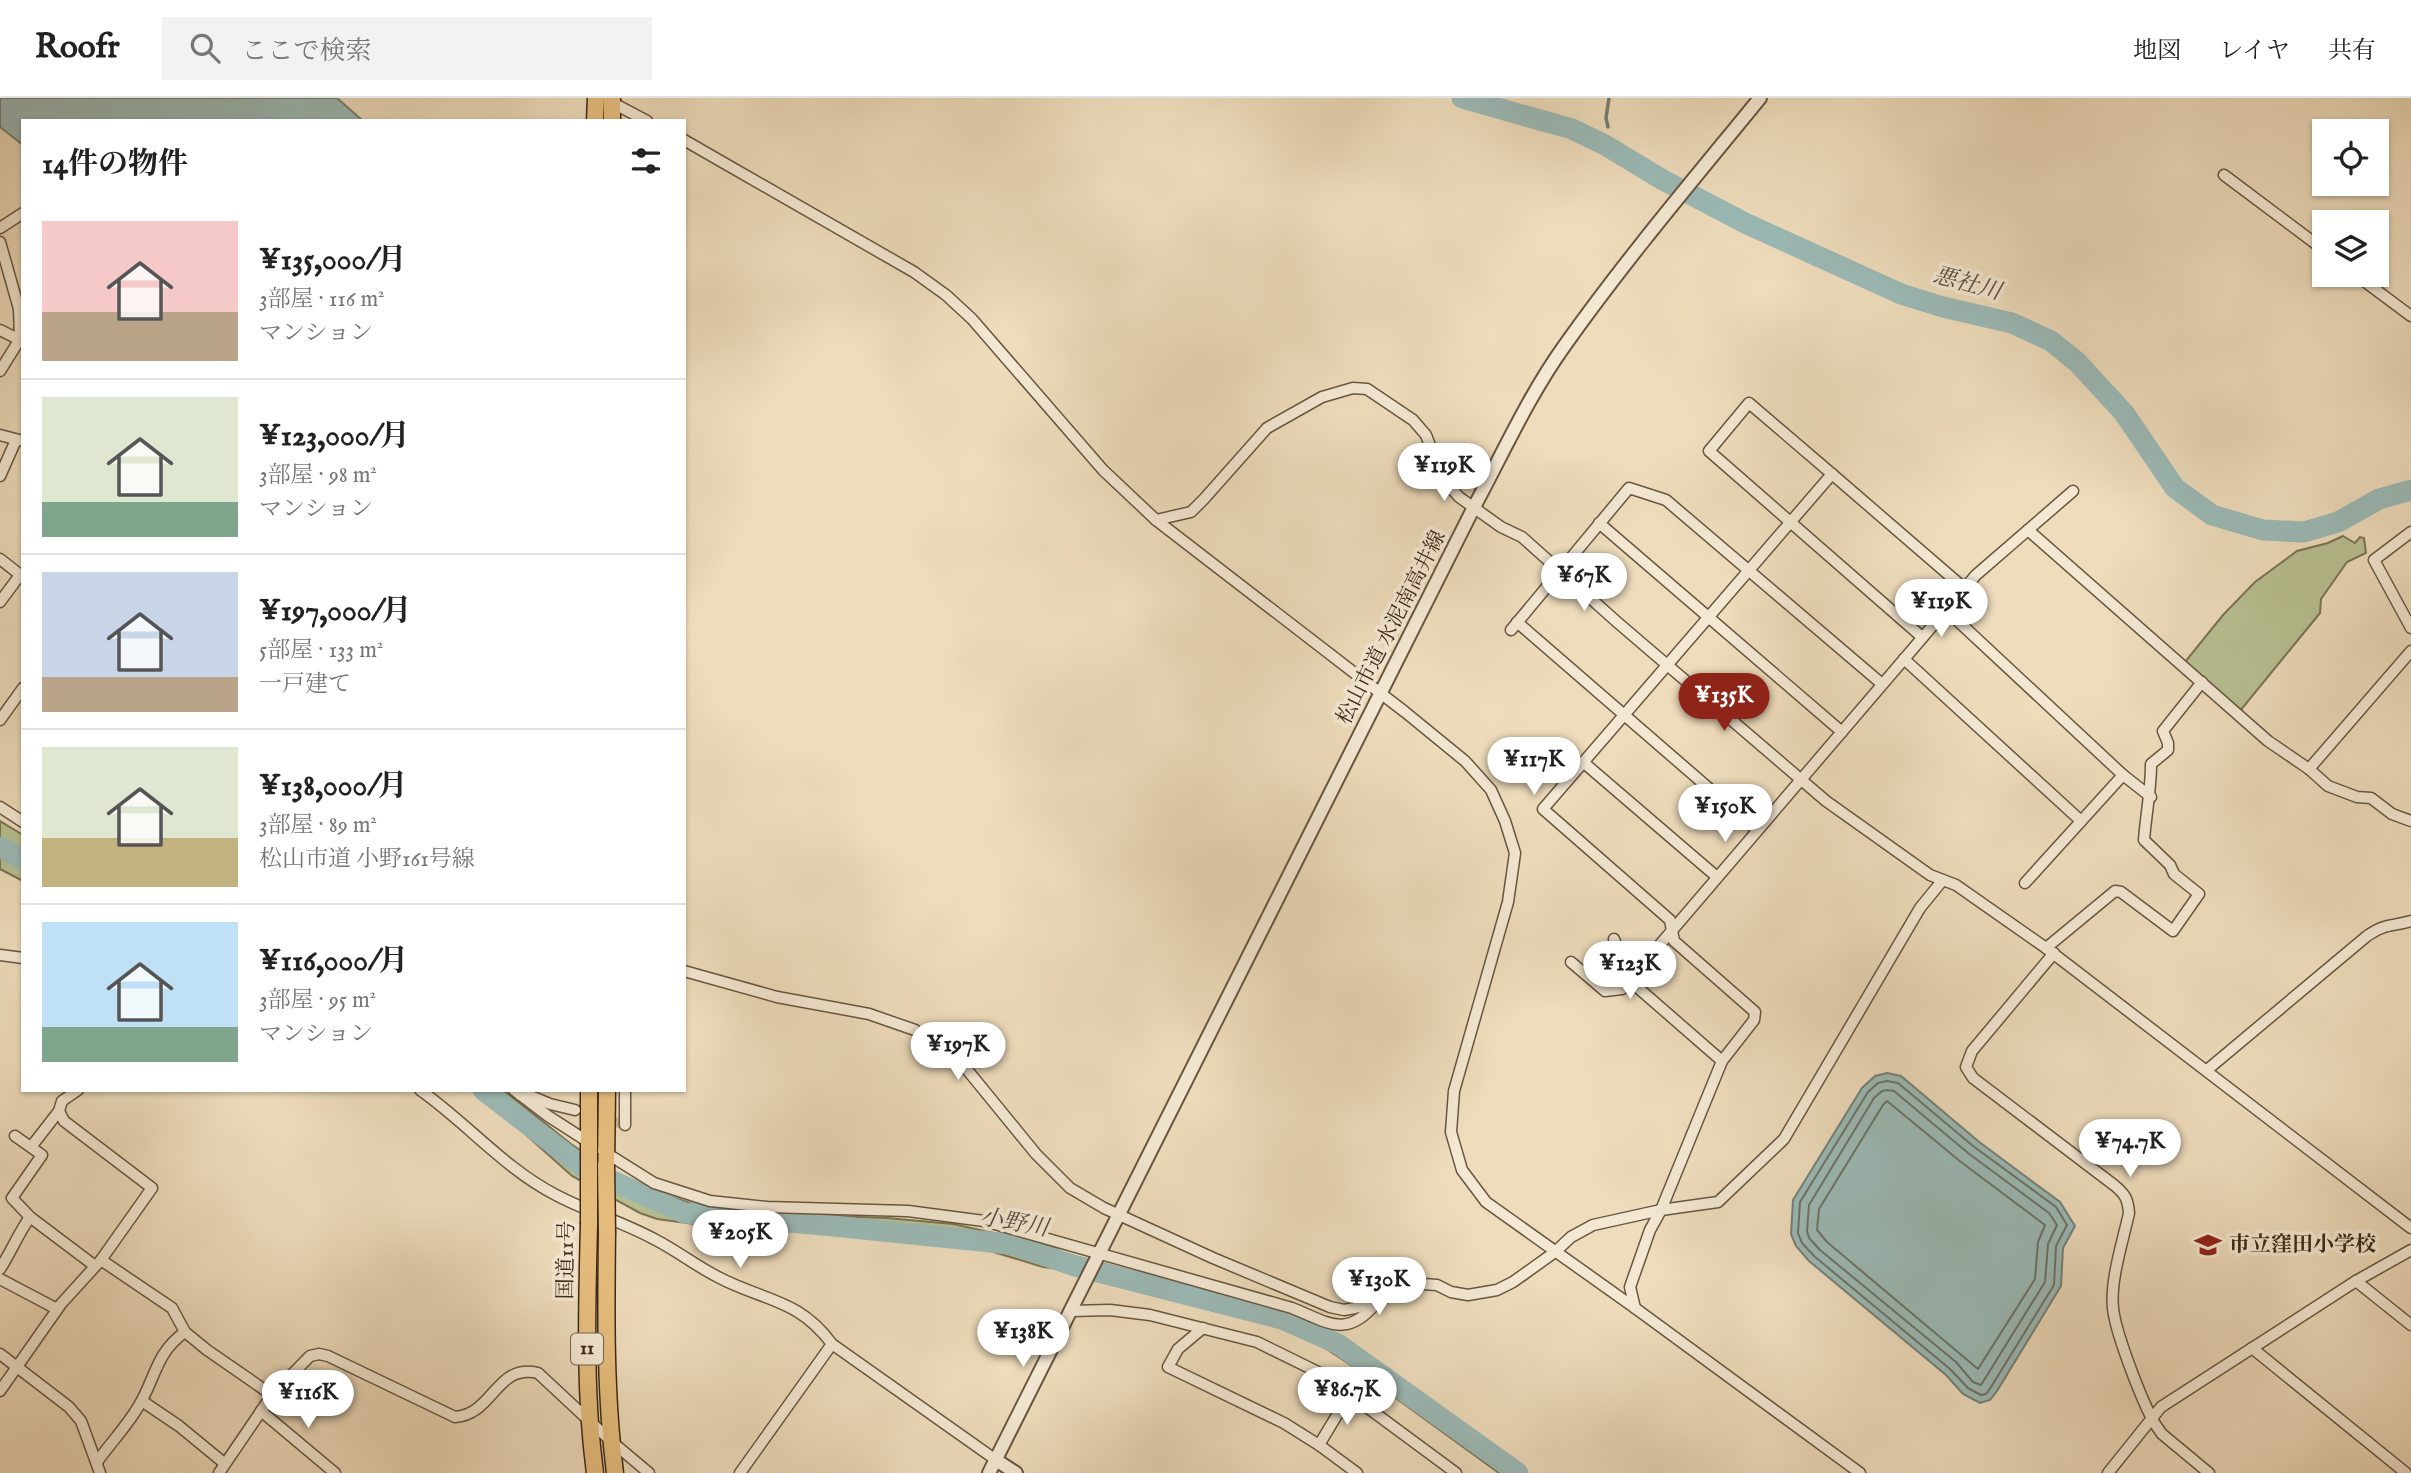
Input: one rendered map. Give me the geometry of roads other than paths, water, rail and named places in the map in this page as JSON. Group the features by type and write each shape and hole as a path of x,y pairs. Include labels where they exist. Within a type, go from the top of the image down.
{"highway":[{"path":"596,119 606,99"},
{"path":"606,99 611,119"},
{"name":"国道11号","path":"589,1092 588,1419 595,1473"},
{"name":"国道11号","path":"607,1092 606,1345 615,1473"}],"street":[{"name":"松山市道 水泥南高井線","path":"989,1473 1474,508 1535,392 1564,346 1637,250 1760,98"},
{"path":"606,99 644,119"},
{"path":"686,141 914,272 946,295 972,319 1103,470 1156,520 1465,761 1491,790 1515,853 1508,902 1454,1091 1451,1132 1462,1170 1486,1202 1860,1473"},
{"path":"2224,175 2312,241"},
{"path":"0,228 21,214"},
{"path":"0,242 19,309 21,340 0,371"},
{"path":"2372,287 2411,316"},
{"path":"0,330 21,340"},
{"path":"1156,520 1191,512 1276,421 1322,397 1353,388 1367,389 1413,420 1426,435 1443,479 1459,496 1501,527 1522,537 1826,801 1930,875 1956,885 2050,950 2411,1227"},
{"path":"1922,637 1709,451 1749,403 1964,588"},
{"path":"0,435 19,440 0,476"},
{"path":"1635,1308 1630,1287 1650,1230 1661,1210 1722,1061 1754,1020 1755,1012 1674,940 1670,920 1544,809 1832,474"},
{"path":"1757,830 1624,715 1514,626 1599,523 1629,488 1666,500 1882,684"},
{"path":"1572,962 1605,991 1622,989 1964,588 2073,491"},
{"path":"1599,523 1842,732"},
{"path":"2028,530 2267,741 2309,769 2328,786 2357,797 2371,797 2402,819 2411,821"},
{"path":"2411,531 2374,560 2411,628"},
{"path":"0,559 21,575"},
{"path":"0,602 21,577"},
{"path":"1945,610 2123,775 2151,797"},
{"path":"2309,769 2411,651"},
{"path":"1904,659 2081,821"},
{"path":"2202,682 2163,732 2168,750 2151,764 2151,797 2146,813 2144,839 2170,865 2174,874 2199,894 2173,932 2121,892 2115,891 2050,950 1972,1051 1966,1067 1973,1078 2114,1185 2129,1200 2129,1213 2114,1286 2113,1309 2122,1341 2151,1417 2162,1434 2209,1473"},
{"path":"0,720 21,691"},
{"path":"1583,762 1717,877"},
{"path":"2025,883 2123,775"},
{"path":"0,807 21,821"},
{"path":"686,972 777,997 869,1014 915,1030 960,1061 1036,1154 1070,1188 1213,1258 1330,1307 1344,1310 1377,1302 1405,1286 1437,1285 1451,1292 1468,1295 1497,1290 1555,1252 1571,1237 1593,1225 1661,1210 1718,1202 1784,1139 1920,908 1942,881"},
{"path":"2207,1070 2367,936 2387,925 2411,921"},
{"path":"1614,939 1629,980 1722,1061"},
{"path":"0,956 21,958"},
{"path":"31,1147 59,1111 62,1101 75,1092"},
{"path":"423,1092 525,1176 555,1195 654,1238 720,1278 783,1303 819,1326 832,1344 1016,1473"},
{"path":"625,1092 625,1125"},
{"path":"517,1093 607,1160 654,1183 710,1201 767,1207 908,1211 984,1221 1098,1256 1292,1308 1341,1326 1355,1322 1377,1302"},
{"path":"517,1093 575,1110"},
{"path":"0,1391 57,1309 98,1263 152,1188 64,1121 59,1111"},
{"path":"15,1136 42,1156 12,1198 30,1217 172,1308 185,1332 272,1395"},
{"path":"0,1269 30,1217"},
{"path":"2108,1473 2161,1407 2356,1281 2411,1250"},
{"path":"0,1279 57,1309"},
{"path":"2356,1281 2411,1325"},
{"path":"1070,1311 1110,1310 1150,1315 1257,1342 1322,1374 1456,1473"},
{"path":"1203,1328 1178,1349 1168,1367 1284,1423 1319,1444 1357,1473"},
{"path":"98,1468 142,1401 163,1354 174,1339 185,1332"},
{"path":"740,1473 832,1344"},
{"path":"2252,1348 2406,1473"},
{"path":"0,1354 69,1407 81,1421 98,1468"},
{"path":"142,1401 180,1426 221,1468 272,1395 310,1356 328,1356 455,1417 464,1416 480,1408 510,1375 524,1370 538,1373 649,1473"},
{"path":"1319,1444 1349,1395"},
{"path":"261,1411 335,1473"}],"water":[{"path":"0,98 337,98 361,119 21,119 21,143 0,127"},
{"path":"1887,1073 1901,1076 1978,1141 2060,1202 2075,1226 2063,1248 2061,1286 1997,1391 1990,1400 1980,1403 1963,1394 1946,1375 1809,1261 1796,1246 1791,1234 1793,1200 1862,1088 1875,1076"}],"waterway":[{"name":"悪社川","path":"1462,98 1572,129 1745,223 1901,294 2012,323 2051,341 2077,362 2124,413 2175,488 2212,515 2263,530 2304,532 2338,522 2379,499 2411,490"},
{"path":"1608,127 1606,118 1609,98"},
{"name":"小野川","path":"0,847 21,859"},
{"name":"小野川","path":"486,1092 586,1169 684,1213 1010,1244 1075,1266 1282,1319 1338,1344 1518,1473"}],"tunnel":[{"path":"585,1113 625,1125"}],"place":[{"name":"市立窪田小学校","path":"2208,1245"}]}
